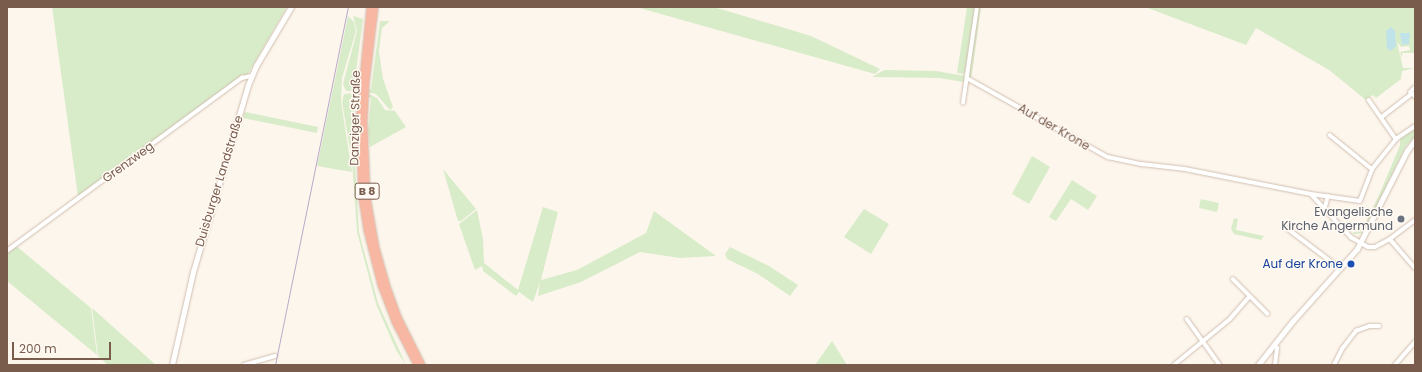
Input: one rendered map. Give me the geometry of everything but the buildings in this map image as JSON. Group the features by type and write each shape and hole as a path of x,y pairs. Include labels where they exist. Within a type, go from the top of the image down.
{"highway":[{"name":"Danziger Straße","path":"370,7 359,122 362,198 372,250 381,285 396,322 417,365"},
{"name":"Danziger Straße","path":"375,7 366,82 364,122 367,197 376,248 386,284 400,319 422,365"}],"main road":[{"name":"Duisburger Landstraße","path":"172,365 198,252 251,76 291,7"},
{"path":"1258,365 1292,322 1341,270 1361,243 1407,150 1415,140"}],"street":[{"path":"963,102 977,7"},
{"name":"Grenzweg","path":"7,251 242,78 251,76"},
{"name":"Auf der Krone","path":"967,78 1108,157 1142,164 1185,169 1311,194 1360,201 1372,168"},
{"path":"1382,117 1413,95 1412,89 1415,88"},
{"path":"1369,100 1396,139"},
{"path":"1330,135 1372,168 1396,139 1415,126"},
{"path":"1311,194 1325,207 1351,237 1361,243 1373,247 1390,239 1415,220"},
{"path":"1325,207 1328,196"},
{"path":"1288,229 1341,270"},
{"path":"1390,239 1415,268"},
{"path":"1233,279 1268,314"},
{"path":"1174,365 1230,319 1250,296"},
{"path":"1187,319 1220,365"},
{"path":"1334,365 1342,349 1356,331 1370,326 1379,326"},
{"path":"1395,365 1415,342"},
{"path":"1275,365 1277,348"},
{"path":"244,365 275,356"}],"green space":[{"path":"52,7 287,7 248,74 78,197"},
{"path":"636,7 712,7 724,10 811,36 880,69 875,74"},
{"path":"967,7 976,7 967,72 963,74 957,73"},
{"path":"978,7 981,7 971,80 969,75"},
{"path":"1145,7 1415,7 1415,53 1402,53 1402,59 1400,52 1410,50 1409,46 1401,47 1397,42 1403,68 1415,68 1402,71 1401,79 1376,98 1373,95 1366,100 1329,70 1256,28 1246,45"},
{"path":"348,16 354,22 356,31 342,78 341,102 352,172 317,166"},
{"path":"353,16 363,19 354,86 358,91 346,91 343,84 357,31"},
{"path":"380,21 390,21 382,28 379,51 383,79 393,107 390,110 376,94 368,92 371,89"},
{"path":"884,70 936,71 966,76 964,82 939,78 872,77"},
{"path":"358,93 355,99 353,129 355,130 354,150 359,232 378,303 406,365 396,350 376,304 357,232 352,161 342,102 344,94"},
{"path":"367,93 377,98 385,110 395,111 406,127 370,147 368,131 371,98 367,97"},
{"path":"245,112 318,127 317,133 243,118"},
{"path":"1415,126 1415,136 1406,146 1363,233 1352,233 1362,230 1380,193 1400,145 1400,136"},
{"path":"1032,156 1050,167 1029,204 1012,194"},
{"path":"443,169 476,209 461,221 458,221"},
{"path":"1072,180 1097,196 1088,210 1071,199 1056,221 1049,217"},
{"path":"1201,199 1219,203 1217,212 1199,208"},
{"path":"543,207 558,212 541,280 577,270 646,233 654,211 716,256 680,258 640,252 581,282 538,296 540,282 533,302 519,292 516,296 483,271 482,266 475,270 459,224 477,210 483,239 484,263 518,290"},
{"path":"864,209 889,224 871,254 844,237"},
{"path":"1234,218 1238,219 1236,230 1264,236 1261,240 1234,234 1231,229"},
{"path":"15,245 91,308 97,355 7,281 7,251"},
{"path":"730,247 769,266 798,285 790,296 758,274 727,259 725,254"},
{"path":"92,308 156,365 108,365 98,356"},
{"path":"832,341 847,365 815,365"}],"water":[{"path":"1391,27 1395,31 1396,46 1391,51 1387,48 1386,31"},
{"path":"1400,33 1410,33 1409,44 1402,45"}],"tram line":[{"path":"275,365 348,7"}],"place":[{"name":"Evangelische Kirche Angermund","path":"1401,219"},
{"name":"Auf der Krone","path":"1351,264"}]}
